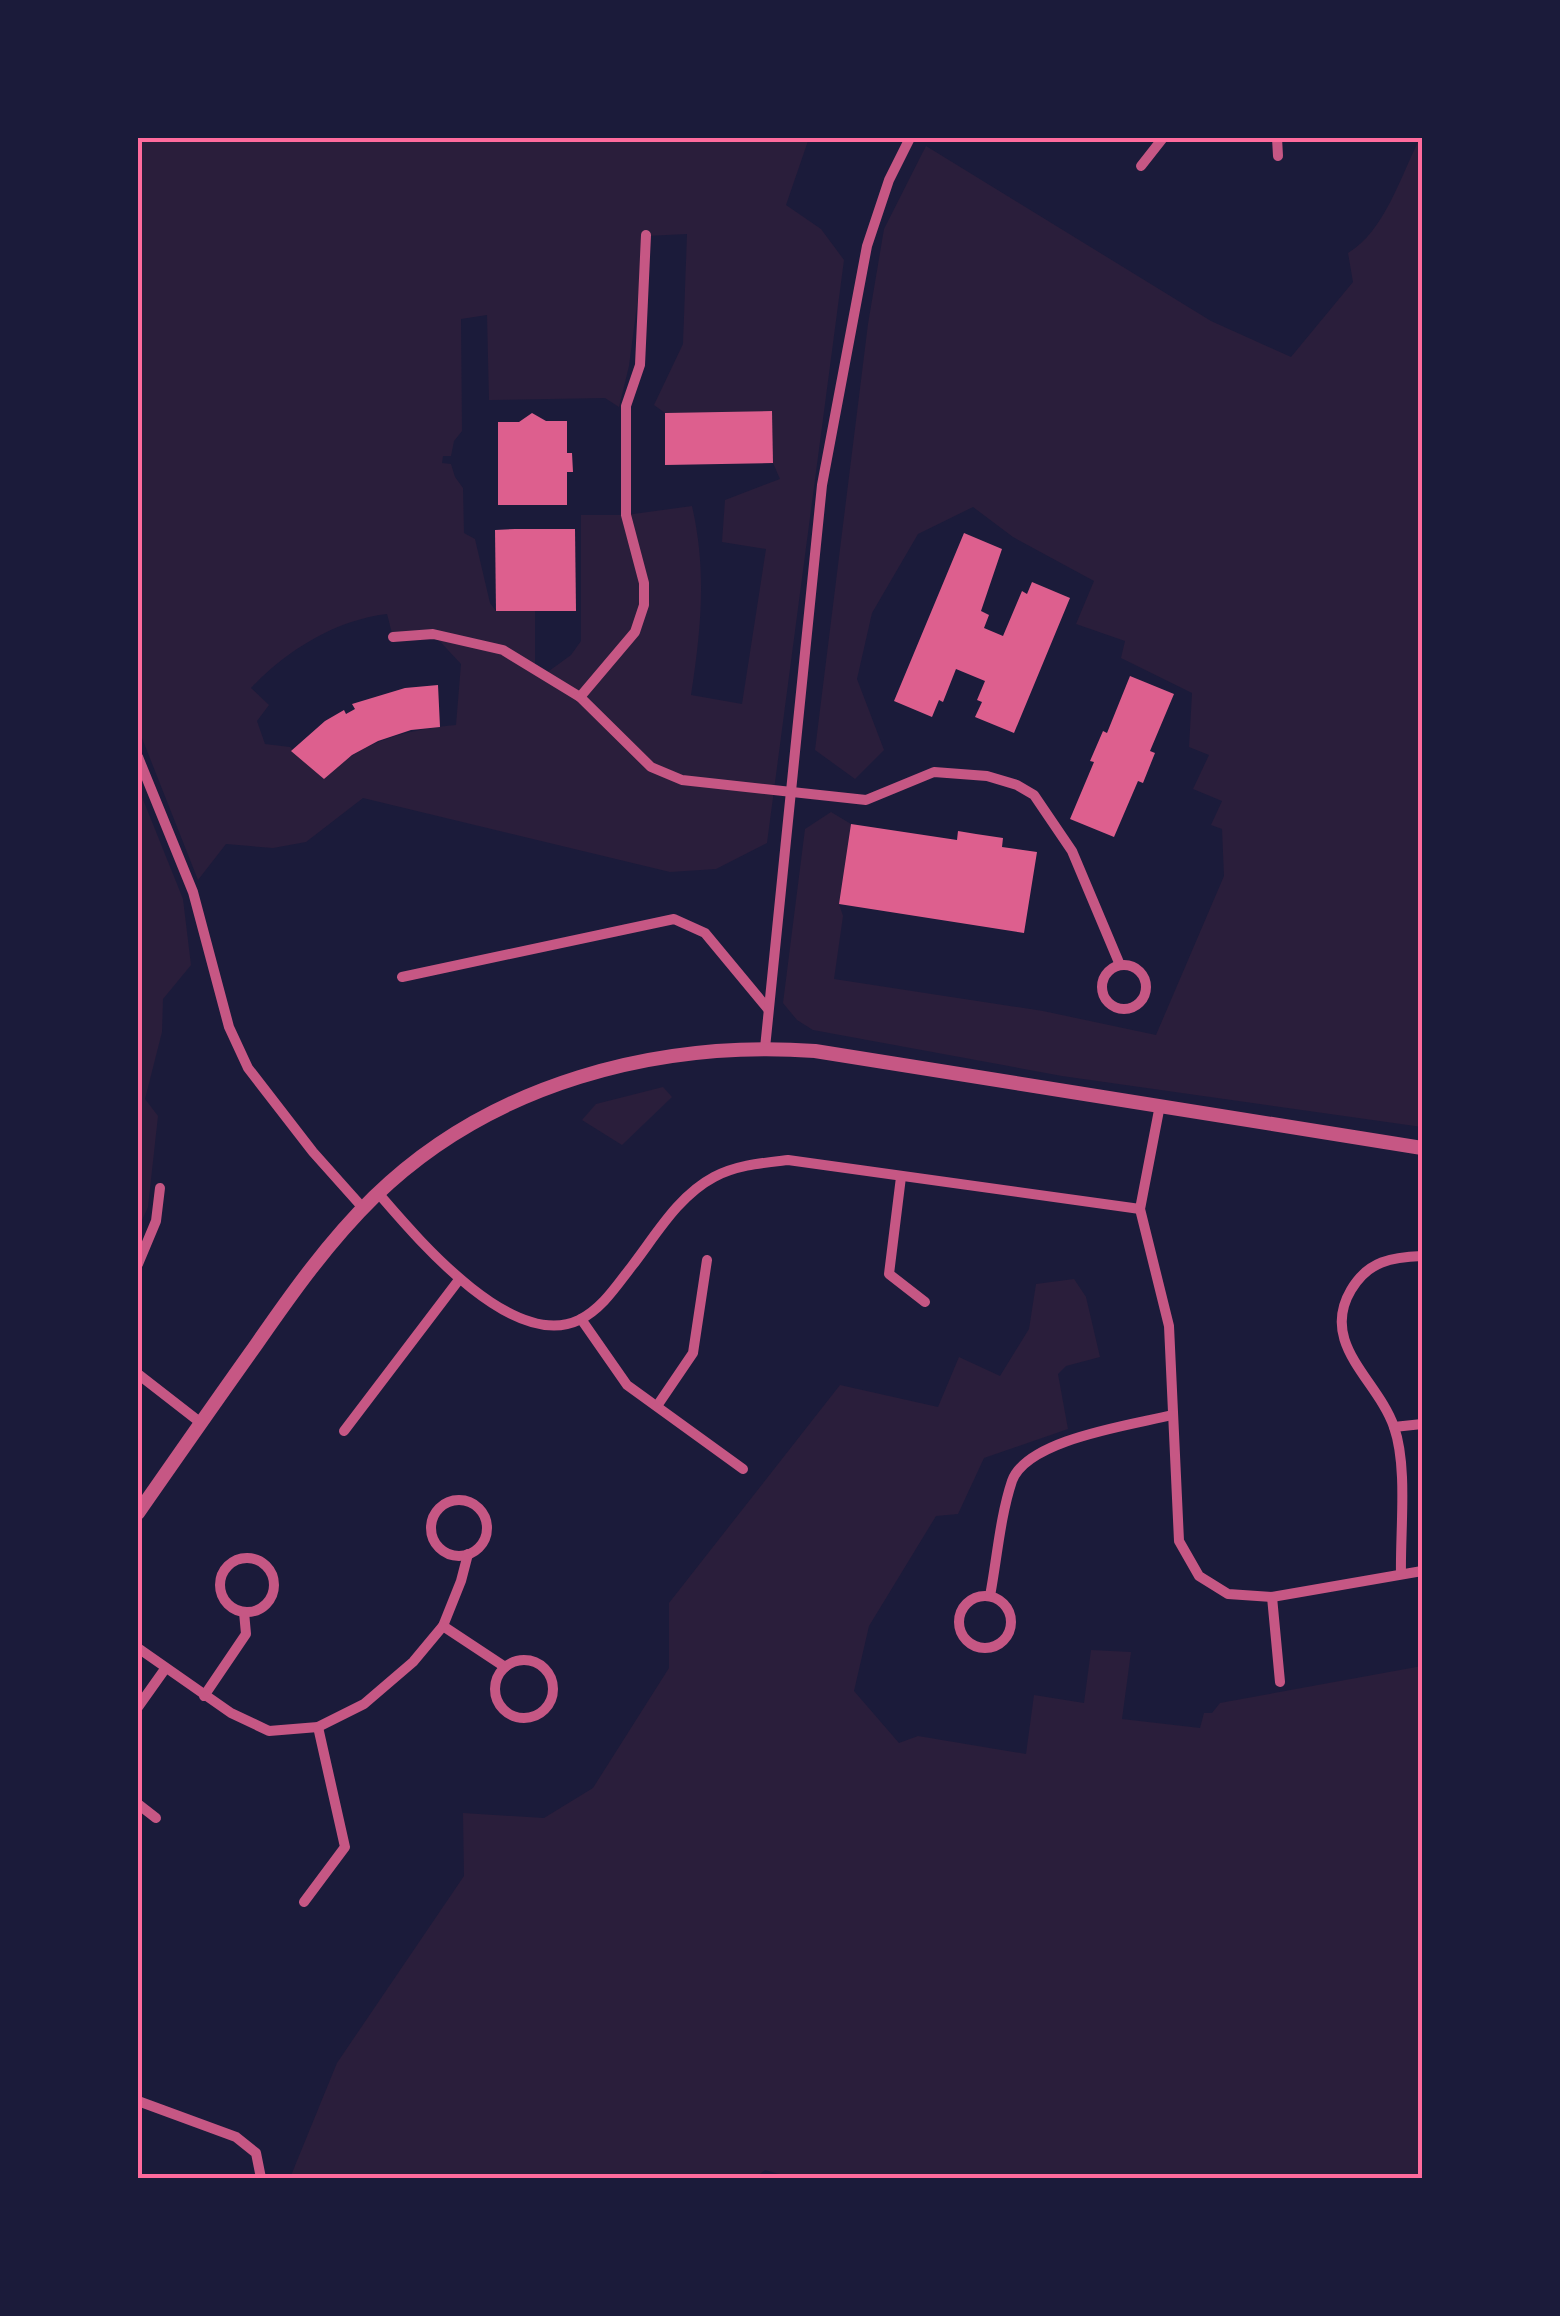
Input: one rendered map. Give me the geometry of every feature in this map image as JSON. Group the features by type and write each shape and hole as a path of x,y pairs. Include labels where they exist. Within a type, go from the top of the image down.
{"street":[{"path":"765,1048 822,486 867,246 885,190 910,138"},
{"path":"1141,166 1163,138"},
{"path":"1277,138 1278,156"},
{"path":"580,697 634,632 644,605 644,583 626,515 626,406 640,365 646,235"},
{"path":"394,637 433,634 503,650 580,697 651,766 682,780 866,800 934,772 961,772 1016,785 1034,795 1072,851 1120,965 1139,971 1146,983 1144,996 1130,1009 1116,1008 1103,995 1103,980 1120,965"},
{"path":"138,757 193,892 229,1028 248,1068 312,1152 363,1208"},
{"path":"402,977 674,919 705,933 768,1008"},
{"path":"138,1513 310,1268 363,1208 450,1137 494,1112 566,1080 645,1058 765,1048 815,1052 1422,1148"},
{"path":"1160,1105 1140,1209 1169,1326 1178,1541 1199,1576 1228,1594 1272,1597 1422,1571"},
{"path":"378,1193 458,1280 514,1314 550,1326 581,1319 604,1301 687,1196 713,1177 741,1166 788,1160 1140,1209"},
{"path":"901,1177 889,1274 925,1302"},
{"path":"138,1264 156,1221 160,1188"},
{"path":"1401,1574 1402,1487 1394,1427 1340,1332 1343,1302 1359,1276 1392,1257 1422,1256"},
{"path":"657,1406 692,1353 707,1260"},
{"path":"344,1431 458,1280"},
{"path":"581,1319 626,1384 743,1469"},
{"path":"138,1374 201,1423"},
{"path":"990,1596 1012,1480 1023,1462 1080,1437 1172,1415"},
{"path":"1394,1427 1422,1424"},
{"path":"138,1648 204,1696 269,1731 318,1727 364,1704 413,1662 443,1626 468,1554 484,1542 487,1522 476,1505 467,1500 446,1503 433,1518 434,1538 447,1553 468,1554"},
{"path":"245,1558 267,1567 274,1590 260,1609 244,1612 229,1606 220,1585 224,1570 245,1558"},
{"path":"990,1596 1004,1603 1012,1623 1002,1643 981,1648 967,1642 959,1618 973,1598 990,1596"},
{"path":"1272,1597 1280,1682"},
{"path":"204,1696 246,1634 244,1612"},
{"path":"443,1626 504,1667"},
{"path":"526,1660 546,1669 554,1685 550,1703 538,1716 520,1719 504,1711 494,1689 504,1667 526,1660"},
{"path":"138,1708 165,1669"},
{"path":"304,1902 345,1847 318,1727"},
{"path":"138,1804 156,1818"},
{"path":"138,2101 236,2138 256,2153 260,2178"}],"shaded area":[{"path":"138,138 809,138 786,205 821,229 844,260 767,843 716,869 670,872 363,798 306,842 273,848 226,844 198,880 138,728","holes":["687,234 683,344 654,405 665,413 772,412 773,463 780,479 725,500 722,542 766,549 742,704 691,695 701,600 700,554 692,506 626,515 581,515 581,641 571,655 545,674 535,668 535,611 496,611 490,603 475,539 464,533 463,488 451,464 442,463 443,456 451,456 454,441 462,431 461,319 487,315 489,400 605,398 619,407 629,366 646,236","387,614 393,637 433,634 461,664 456,725 385,740 353,755 324,779 290,747 265,744 257,721 269,705 251,688 313,639 349,623"]},
{"path":"1420,138 1422,1127 1062,1076 813,1030 797,1020 783,1003 805,829 831,812 851,824 839,904 843,916 834,979 1043,1011 1156,1035 1224,876 1222,829 1211,825 1222,801 1193,789 1209,755 1189,747 1192,693 1121,658 1125,641 1076,624 1094,581 1013,537 973,507 918,534 872,613 857,679 884,750 855,779 815,750 868,324 884,229 926,146 1211,321 1291,357 1353,282 1348,253 1382,217"},
{"path":"138,787 183,899 191,965 163,999 162,1032 145,1099 158,1116 148,1207 138,1229"},
{"path":"663,1087 672,1097 622,1145 582,1120 596,1104"},
{"path":"1074,1279 1086,1297 1100,1357 1066,1366 1058,1374 1068,1429 984,1458 958,1514 936,1516 869,1626 854,1691 899,1743 918,1736 1026,1754 1034,1695 1084,1703 1091,1650 1131,1652 1122,1719 1200,1728 1204,1713 1212,1713 1220,1703 1422,1666 1422,2178 793,2178 765,2170 755,2178 290,2178 337,2063 464,1876 463,1813 544,1818 593,1788 669,1668 669,1603 840,1385 938,1407 959,1357 1000,1376 1029,1329 1036,1284"}],"building":[{"path":"772,411 773,463 665,465 665,413"},
{"path":"532,413 546,421 567,421 567,453 572,453 573,472 567,472 567,505 498,505 498,422 519,422"},
{"path":"575,529 576,611 496,611 495,530"},
{"path":"964,533 1002,549 981,611 989,615 984,628 1003,636 1022,591 1027,594 1032,582 1070,598 1014,733 975,717 985,681 956,669 943,702 939,700 932,717 894,701"},
{"path":"1130,676 1174,694 1150,751 1155,753 1143,783 1138,781 1114,837 1070,819 1094,762 1090,761 1103,731 1107,733"},
{"path":"438,685 440,727 411,730 378,741 352,755 324,779 291,751 325,721 344,710 346,714 355,709 352,704 405,688"},
{"path":"851,824 957,840 958,831 1003,838 1002,847 1037,852 1024,933 839,904"}]}
